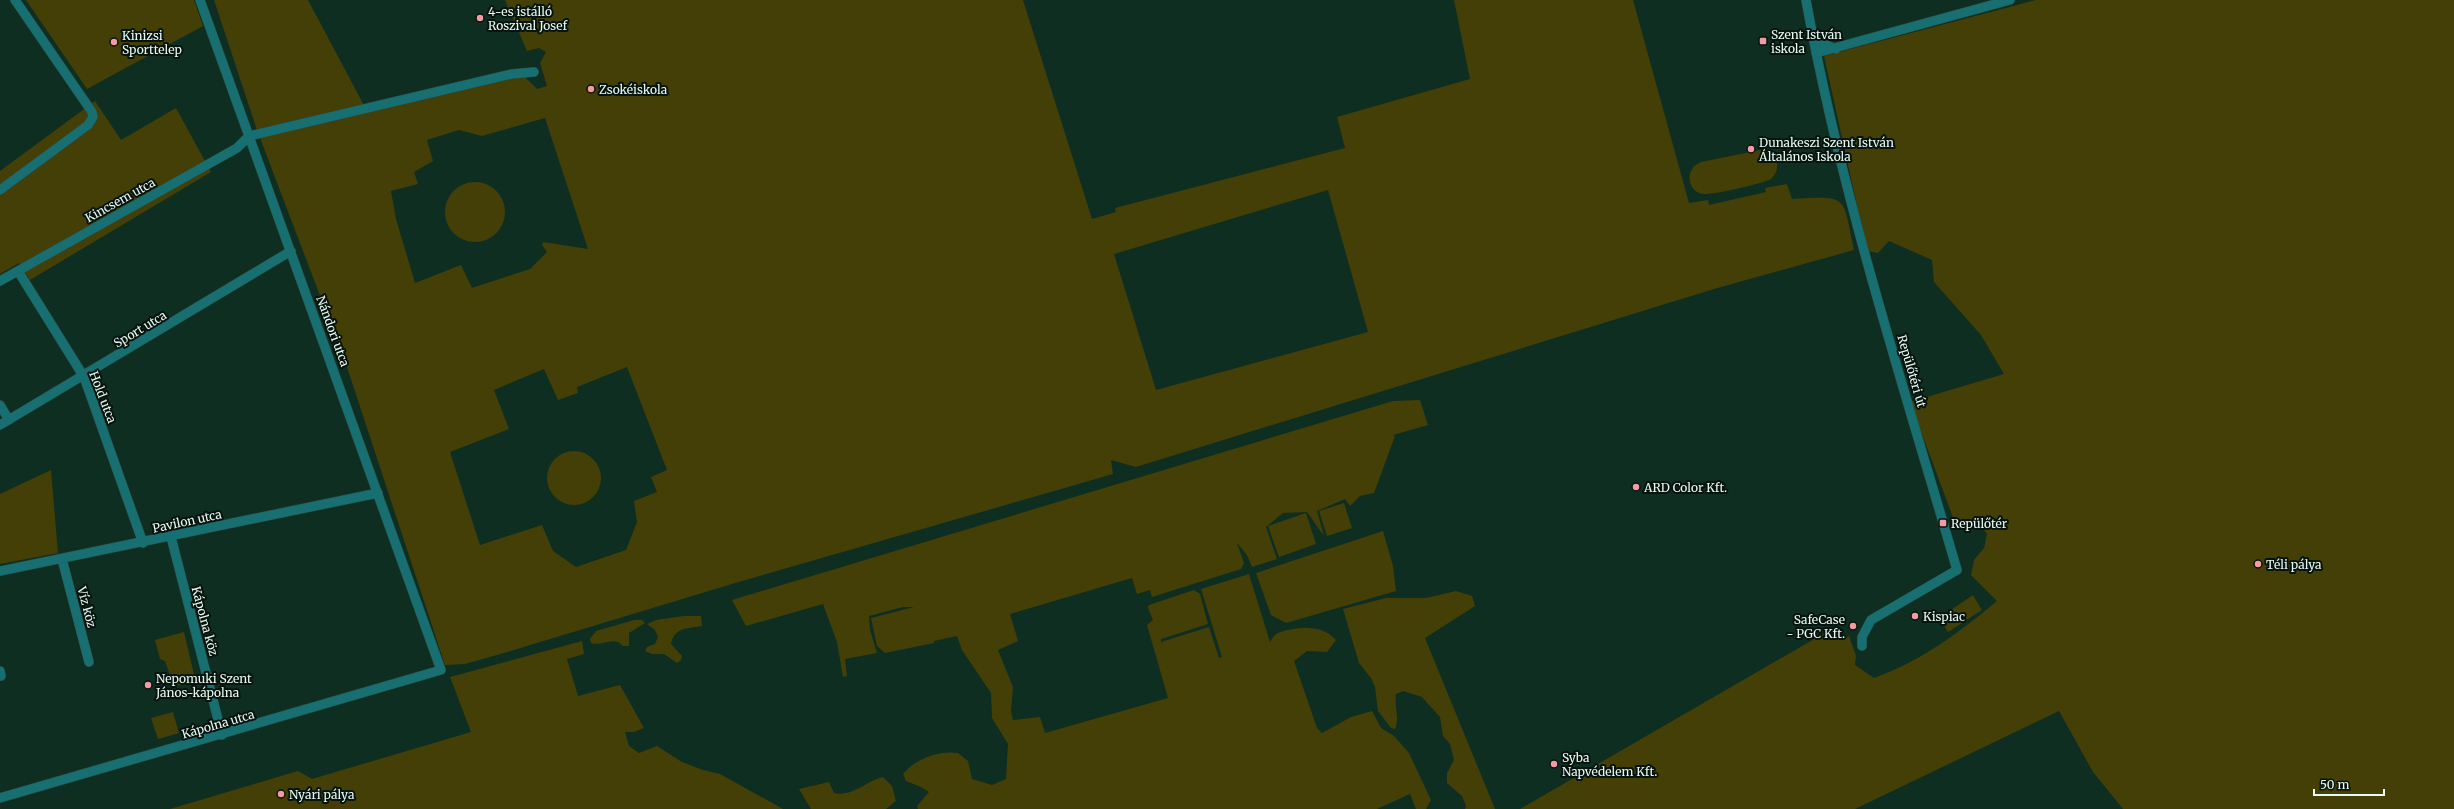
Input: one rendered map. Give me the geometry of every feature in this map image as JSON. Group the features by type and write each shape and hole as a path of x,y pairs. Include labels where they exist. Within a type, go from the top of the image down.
{"street":[{"path":"0,190 88,125 93,117 92,112 15,0"},
{"name":"Nándori utca","path":"200,0 441,670"},
{"name":"Repülőtéri út","path":"1806,0 1825,99 1847,188 1957,570 1871,620 1862,637 1862,646"},
{"path":"1816,54 2010,0"},
{"path":"1812,31 1820,42 1838,49"},
{"path":"249,136 512,74 534,72"},
{"name":"Kincsem utca","path":"0,281 237,148 249,136"},
{"name":"Sport utca","path":"0,425 84,377 291,251"},
{"name":"Hold utca","path":"18,271 84,377 143,543"},
{"path":"0,405 9,420"},
{"name":"Pavilon utca","path":"0,571 143,543 378,493"},
{"name":"Kápolna köz","path":"171,537 222,735"},
{"name":"Víz köz","path":"62,559 89,662"},
{"name":"Kápolna utca","path":"0,798 222,735 441,670"}],"shaded area":[{"name":"Kinizsi Sporttelep","path":"26,0 194,0 203,26 87,89"},
{"path":"214,0 308,0 367,111 524,76 537,89 547,86 540,63 546,52 539,48 527,51 505,0 1023,0 1092,219 1116,212 1115,208 1345,148 1337,117 1470,79 1454,0 1633,0 1689,203 1708,200 1709,205 1766,192 1765,188 1787,184 1792,199 1824,198 1834,199 1840,203 1847,218 1854,250 1714,289 1136,467 1111,460 1113,474 732,584 504,653 465,664 445,665 346,364 257,130","holes":["545,118 588,249 543,242 542,245 547,252 530,269 472,288 461,265 415,283 396,219 391,191 418,184 414,172 433,161 427,140 459,130 482,136","1328,190 1368,332 1156,390 1114,254","627,367 667,470 651,477 657,492 634,501 637,522 626,550 576,567 553,551 542,525 480,545 450,452 509,429 494,390 544,369 558,400 578,393 577,387"]},
{"path":"2036,0 2454,0 2454,809 2123,809 2093,772 2059,711 1855,809 1520,809 1835,627 1842,640 1849,636 1856,656 1855,665 1874,678 1907,664 1939,645 1969,624 1997,601 1971,575 1974,560 1984,548 1987,534 1982,527 1975,523 1957,528 1910,402 2004,374 1981,335 1934,282 1932,260 1889,241 1878,253 1867,251 1824,56"},
{"path":"95,101 121,140 176,108 211,172 30,280 19,263 0,274 0,171"},
{"path":"1760,150 1771,153 1776,160 1777,170 1771,179 1727,191 1708,194 1696,192 1692,187 1690,173 1694,166 1701,162"},
{"path":"469,182 481,182 492,187 500,195 505,206 503,224 492,237 481,242 469,242 458,237 450,229 445,218 445,206 450,195 458,187"},
{"path":"1420,400 1428,425 1393,435 1395,436 1374,493 1360,496 1350,506 1345,499 1317,511 1324,536 1307,512 1283,513 1266,527 1277,559 1252,567 1247,555 1237,543 1244,563 1241,569 1152,597 1150,590 1137,594 1132,578 1010,614 1018,641 998,650 1013,687 1011,711 1013,720 1040,717 1045,733 1168,698 1147,625 1153,620 1148,608 1149,605 1194,590 1200,594 1208,624 1161,639 1161,642 1209,627 1219,658 1222,657 1201,589 1249,574 1270,642 1278,633 1301,628 1324,631 1336,640 1327,652 1307,651 1294,661 1317,728 1322,733 1351,717 1372,711 1381,728 1394,736 1409,753 1431,800 1426,809 1416,809 1410,794 1377,809 918,809 917,806 929,792 906,781 903,774 914,764 935,754 951,752 958,753 968,761 972,779 992,785 1006,779 1008,744 992,718 991,693 962,650 957,636 934,641 934,643 885,653 877,646 871,618 914,607 903,607 869,616 870,630 877,653 845,659 847,676 843,677 837,642 823,604 746,626 732,600 1393,401"},
{"path":"574,451 584,453 593,459 599,468 601,478 599,488 593,497 584,503 574,505 564,503 555,497 549,488 547,478 549,468 555,459 564,453"},
{"path":"51,470 58,553 0,564 0,494"},
{"path":"1344,503 1352,528 1327,536 1319,511"},
{"path":"1306,513 1316,544 1279,557 1268,526"},
{"path":"1383,531 1393,566 1396,591 1286,623 1271,615 1256,573"},
{"path":"1456,591 1472,596 1475,606 1425,638 1495,809 1465,809 1466,806 1462,796 1447,783 1447,773 1454,760 1450,744 1443,736 1440,717 1422,697 1403,691 1396,694 1397,721 1395,729 1391,728 1378,711 1375,687 1371,678 1359,663 1343,609 1386,598 1426,598"},
{"path":"1973,595 1982,610 1948,632 1939,618"},
{"path":"684,616 701,616 702,626 682,630 675,634 671,644 682,656 681,660 677,663 664,654 652,654 645,651 647,647 655,644 658,637 655,630 647,624 656,620"},
{"path":"634,620 642,620 645,623 629,633 629,646 623,646 616,641 599,644 591,643 590,639 596,631"},
{"path":"184,632 196,683 174,686 165,661 160,659 155,640"},
{"path":"582,641 584,654 567,659 578,696 620,685 644,728 634,732 625,732 629,746 639,753 657,746 682,762 703,770 720,774 783,809 170,809 298,771 312,779 471,732 450,677"},
{"path":"173,712 179,733 158,739 151,718"},
{"path":"883,777 892,786 896,801 886,809 811,809 799,789 829,782 834,793 841,794 853,791"}],"place":[{"name":"4-es istálló Roszival Josef","path":"480,18"},
{"name":"Szent István iskola","path":"1763,41"},
{"name":"Kinizsi Sporttelep","path":"114,42"},
{"name":"Zsokéiskola","path":"591,89"},
{"name":"Dunakeszi Szent István Általános Iskola","path":"1751,149"},
{"name":"ARD Color Kft.","path":"1636,487"},
{"name":"Repülőtér","path":"1943,523"},
{"name":"Téli pálya","path":"2258,564"},
{"name":"Kispiac","path":"1915,616"},
{"name":"SafeCase - PGC Kft.","path":"1853,626"},
{"name":"Nepomuki Szent János-kápolna","path":"148,685"},
{"name":"Syba Napvédelem Kft.","path":"1554,764"},
{"name":"Nyári pálya","path":"281,794"}]}
